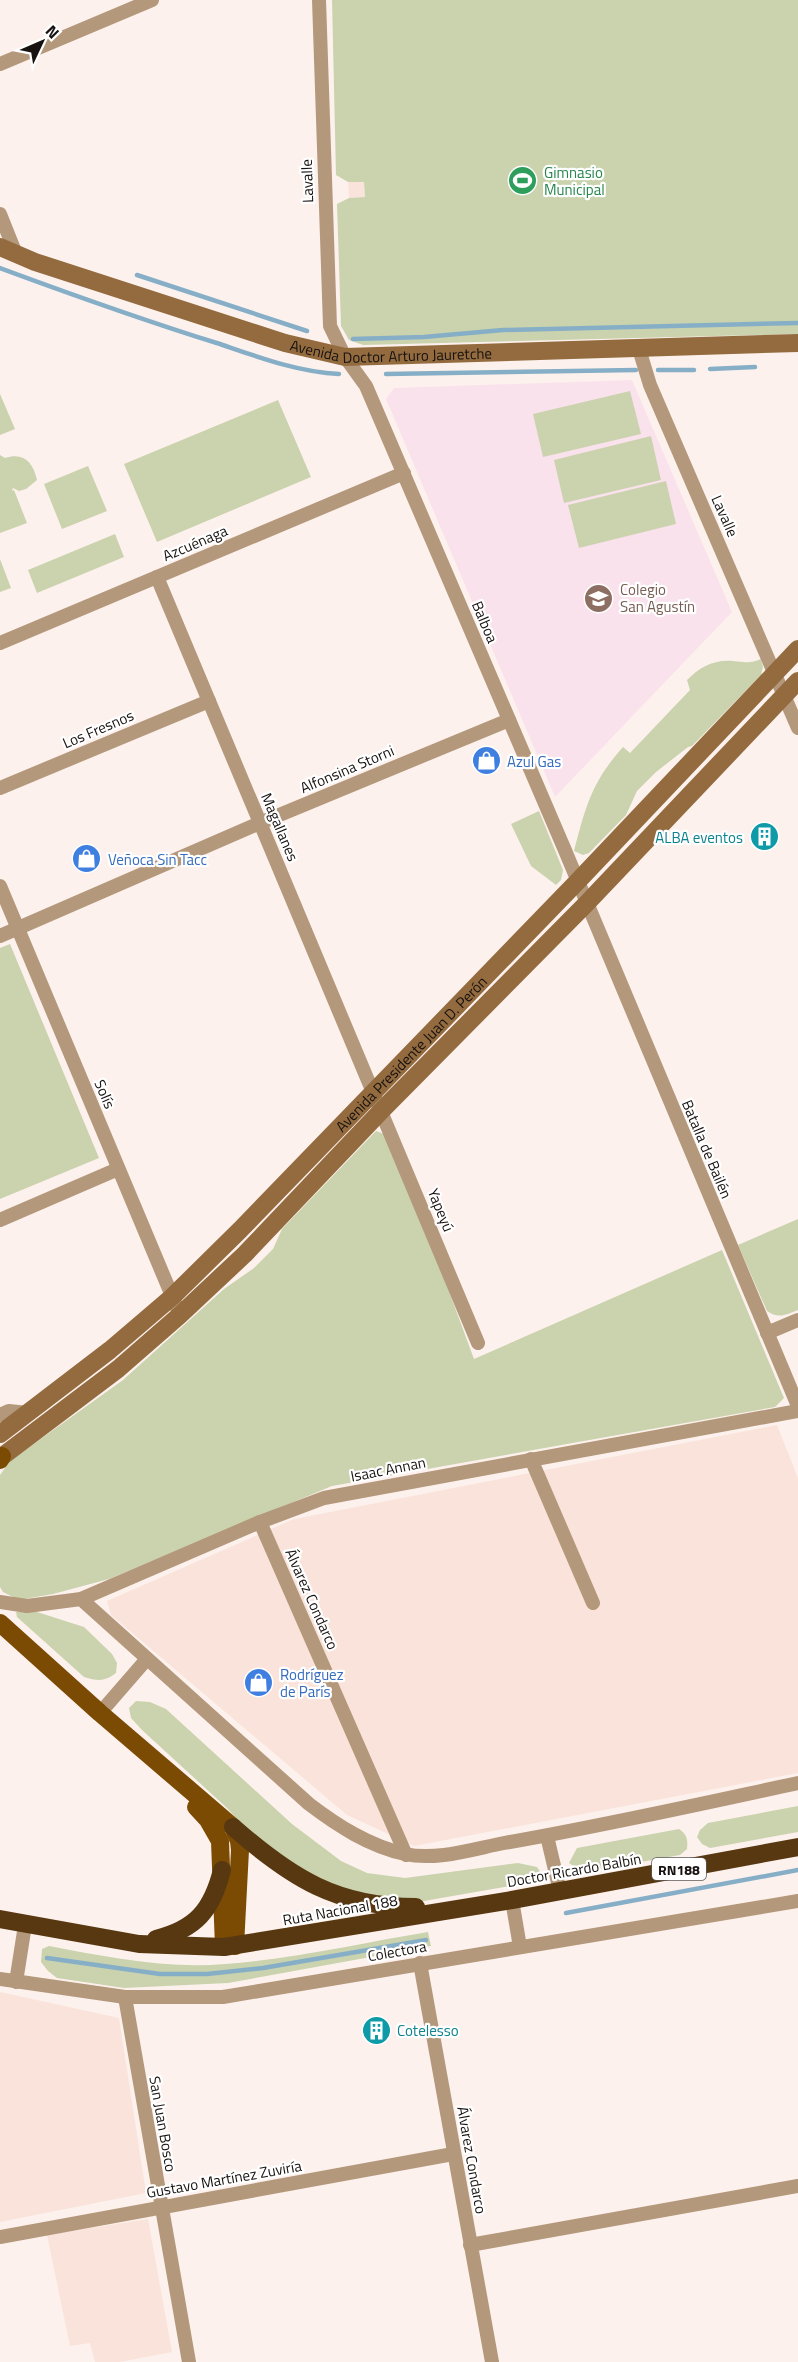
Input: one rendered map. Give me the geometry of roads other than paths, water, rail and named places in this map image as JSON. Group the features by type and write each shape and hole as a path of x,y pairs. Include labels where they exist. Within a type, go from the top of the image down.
{"highway":[{"path":"233,1827 280,1866 328,1892 382,1906 463,1907"},
{"name":"Doctor Ricardo Balbín","path":"463,1907 798,1847"},
{"path":"139,1944 170,1936 191,1926 203,1915 218,1888 222,1870"},
{"name":"Ruta Nacional 188","path":"229,1947 463,1907"},
{"name":"RN188","path":"0,1919 139,1944 229,1947"}],"main road":[{"name":"Avenida Doctor Arturo Jauretche","path":"8,251 285,343 345,357 798,343"},
{"name":"Avenida Presidente Juan D. Perón","path":"0,1434 110,1350 172,1297 240,1230 577,882 798,649"},
{"name":"Avenida Presidente Juan D. Perón","path":"1,1458 118,1369 245,1254 382,1110 586,904 798,681"},
{"path":"0,1623 100,1713 233,1827 239,1840 240,1850 229,1947"},
{"path":"100,1713 208,1820 220,1841 229,1947"}],"street":[{"path":"0,64 152,0"},
{"name":"Lavalle","path":"319,0 323,189 330,326 345,357"},
{"path":"0,214 8,251"},
{"name":"Lavalle","path":"639,349 650,385 798,728"},
{"name":"Balboa","path":"345,357 366,386 586,904"},
{"name":"Azcuénaga","path":"0,643 404,473"},
{"name":"Magallanes","path":"157,577 374,1090"},
{"name":"Los Fresnos","path":"0,788 209,701"},
{"name":"Alfonsina Storni","path":"0,936 260,823 509,720"},
{"name":"Solís","path":"0,886 180,1315"},
{"name":"Batalla de Bailén","path":"586,904 798,1406"},
{"name":"Yapeyú","path":"374,1090 478,1343"},
{"path":"0,1220 118,1169"},
{"path":"767,1333 798,1320"},
{"path":"0,1415 9,1411 28,1413"},
{"name":"Isaac Annan","path":"0,1602 27,1606 81,1599 260,1522 324,1498 798,1411"},
{"path":"531,1459 593,1603"},
{"name":"Álvarez Condarco","path":"260,1522 406,1854"},
{"path":"81,1599 146,1660 309,1804 347,1830 406,1854 435,1856 547,1836 798,1783"},
{"path":"100,1713 146,1660"},
{"path":"547,1836 560,1891"},
{"path":"512,1900 520,1947"},
{"name":"Colectora","path":"0,1979 125,1997 223,1997 798,1901"},
{"path":"15,1982 25,1924"},
{"name":"Álvarez Condarco","path":"420,1963 492,2362"},
{"name":"San Juan Bosco","path":"125,1997 189,2362"},
{"name":"Gustavo Martínez Zuviría","path":"0,2237 453,2154"},
{"path":"470,2245 798,2186"}],"waterway":[{"path":"0,268 264,359 293,367 339,374"},
{"path":"137,275 307,331"},
{"path":"353,339 424,337 503,330 798,323"},
{"path":"710,369 755,367"},
{"path":"386,374 636,370"},
{"path":"658,370 694,370"},
{"path":"566,1913 798,1870"},
{"path":"47,1958 160,1974 207,1974 263,1968 426,1940"}],"place":[{"name":"Gimnasio Municipal","path":"523,181"},
{"name":"Colegio San Agustín","path":"599,598"},
{"name":"Azul Gas","path":"486,761"},
{"name":"ALBA eventos","path":"764,837"},
{"name":"Veñoca Sin Tacc","path":"87,859"},
{"name":"Rodríguez de París","path":"259,1683"},
{"name":"Cotelesso","path":"376,2030"}]}
